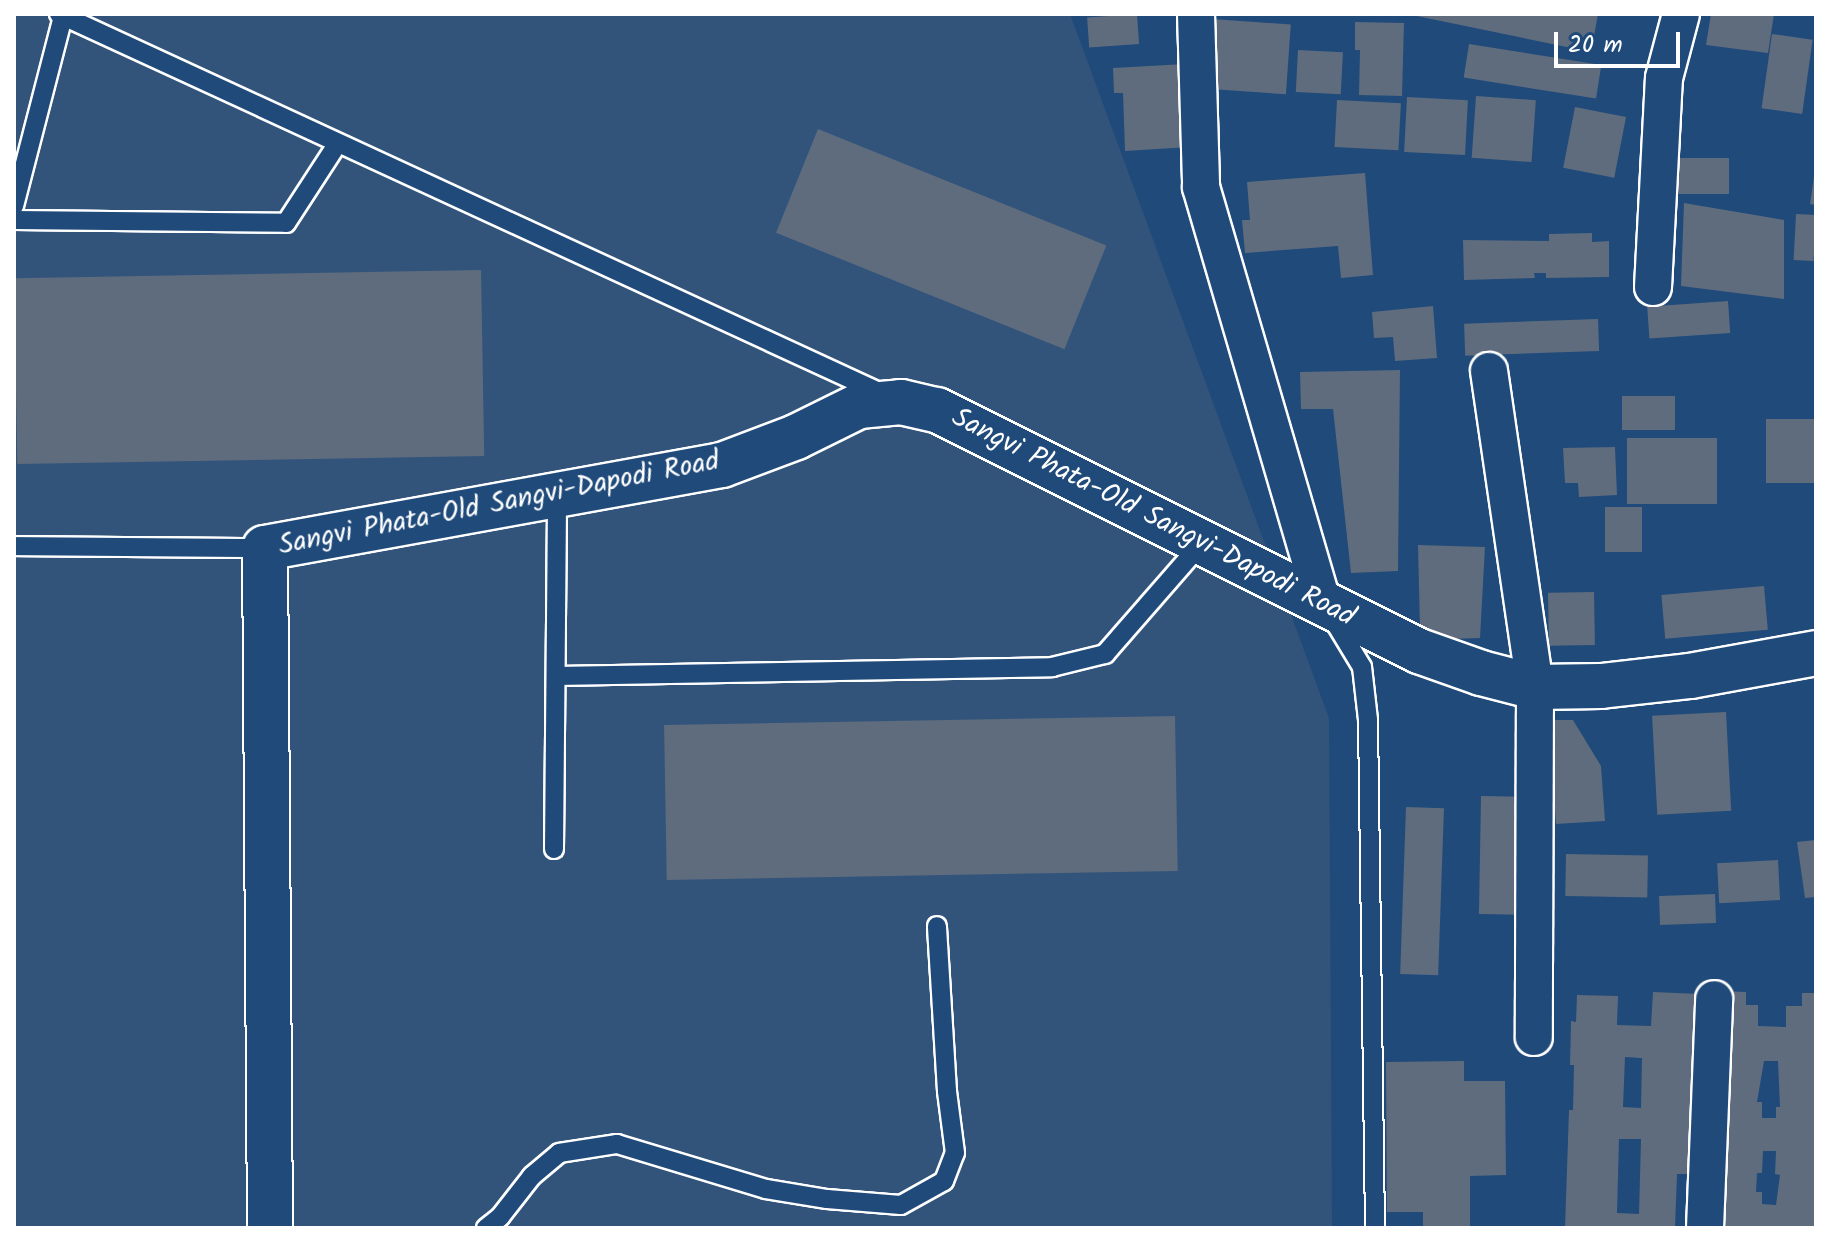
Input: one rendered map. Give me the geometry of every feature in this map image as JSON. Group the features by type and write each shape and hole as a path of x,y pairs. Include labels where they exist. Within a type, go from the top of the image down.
{"main road":[{"name":"Sangvi Phata-Old Sangvi-Dapodi Road","path":"270,1228 265,548 722,465 796,437 859,406 901,402 937,410 1419,651 1535,687 1601,686 1690,676 1816,653"}],"street":[{"path":"1196,14 1201,187 1323,603"},
{"path":"1653,287 1664,78 1681,14"},
{"path":"1489,371 1535,687 1534,1037"},
{"path":"1705,1228 1714,999"}],"lane":[{"path":"14,206 61,15 901,402"},
{"path":"14,220 286,223 338,143"},
{"path":"554,849 557,495"},
{"path":"556,676 1052,667 1105,654 1202,543"},
{"path":"14,546 265,548"},
{"path":"1323,603 1362,667 1368,720 1375,1228"},
{"path":"486,1228 500,1217 532,1176 559,1153 617,1144 766,1189 827,1199 901,1205 944,1181 955,1153 947,1091 937,926"}],"shaded area":[{"path":"14,14 1070,14 1329,718 1332,1228 14,1228"}],"building":[{"path":"1137,14 1139,44 1089,47 1087,17"},
{"path":"1407,14 1598,14 1591,52"},
{"path":"1711,14 1774,14 1768,53 1706,45"},
{"path":"1212,19 1291,25 1286,94 1207,89"},
{"path":"1355,22 1404,23 1402,96 1359,95 1360,50 1355,50"},
{"path":"1772,34 1813,40 1802,114 1762,108"},
{"path":"1469,44 1601,65 1596,99 1464,78"},
{"path":"1298,50 1343,52 1341,94 1296,92"},
{"path":"1185,64 1190,147 1125,151 1123,93 1114,93 1113,68"},
{"path":"1476,96 1536,100 1532,162 1472,158"},
{"path":"1407,97 1468,100 1465,155 1404,152"},
{"path":"1337,100 1401,103 1398,150 1335,147"},
{"path":"1575,107 1626,117 1614,178 1563,168"},
{"path":"818,129 1106,246 1064,349 776,233"},
{"path":"1677,158 1729,158 1729,194 1677,194"},
{"path":"1365,173 1373,275 1341,278 1338,246 1245,253 1242,220 1250,220 1247,182"},
{"path":"1816,177 1816,205 1810,204"},
{"path":"1684,203 1784,220 1784,299 1681,286"},
{"path":"1796,214 1816,215 1814,261 1794,260"},
{"path":"1592,233 1592,242 1609,241 1609,277 1546,278 1546,273 1534,273 1535,278 1464,280 1463,240 1549,241 1549,234"},
{"path":"481,270 484,456 17,464 14,278"},
{"path":"1728,301 1730,333 1649,339 1647,307"},
{"path":"1433,306 1437,358 1395,361 1393,337 1374,338 1372,312"},
{"path":"1598,319 1599,351 1465,356 1464,324"},
{"path":"1400,370 1398,571 1351,573 1333,409 1301,409 1300,372"},
{"path":"1622,396 1675,396 1675,430 1622,430"},
{"path":"1766,419 1816,419 1816,483 1766,483"},
{"path":"1627,438 1717,438 1717,504 1627,504"},
{"path":"1615,447 1617,495 1579,497 1578,483 1565,483 1563,448"},
{"path":"1605,507 1642,507 1642,552 1605,552"},
{"path":"1418,545 1485,547 1480,638 1450,639 1420,628"},
{"path":"1764,586 1768,630 1665,639 1661,595"},
{"path":"1594,592 1595,645 1549,646 1548,593"},
{"path":"1726,712 1731,811 1657,815 1652,716"},
{"path":"1175,716 1178,871 667,880 664,725"},
{"path":"1549,720 1573,720 1601,766 1605,821 1556,824"},
{"path":"1481,796 1524,797 1522,915 1479,914"},
{"path":"1406,807 1444,808 1438,975 1400,974"},
{"path":"1816,840 1816,897 1805,898 1797,842"},
{"path":"1566,854 1648,855 1647,897 1565,896"},
{"path":"1778,860 1780,900 1719,903 1717,863"},
{"path":"1715,894 1716,923 1660,925 1659,896"},
{"path":"1720,991 1746,992 1746,1005 1758,1005 1758,1026 1786,1027 1786,1006 1802,1006 1802,993 1816,993 1816,1228 1713,1228","holes":["1764,1061 1778,1061 1780,1107 1776,1107 1776,1118 1762,1118 1762,1102 1757,1102","1763,1151 1776,1151 1775,1174 1780,1175 1776,1205 1762,1204 1762,1192 1756,1192 1757,1173 1762,1173"]},
{"path":"1653,992 1700,994 1695,1174 1677,1174 1675,1228 1565,1228 1569,1110 1573,1110 1571,1021 1576,1022 1577,995 1618,996 1617,1025 1651,1026","holes":["1625,1057 1642,1058 1641,1108 1623,1107","1619,1139 1641,1139 1639,1214 1617,1213"]},
{"path":"1464,1061 1464,1081 1505,1081 1506,1175 1470,1176 1470,1228 1423,1228 1423,1212 1387,1212 1386,1062"}]}
